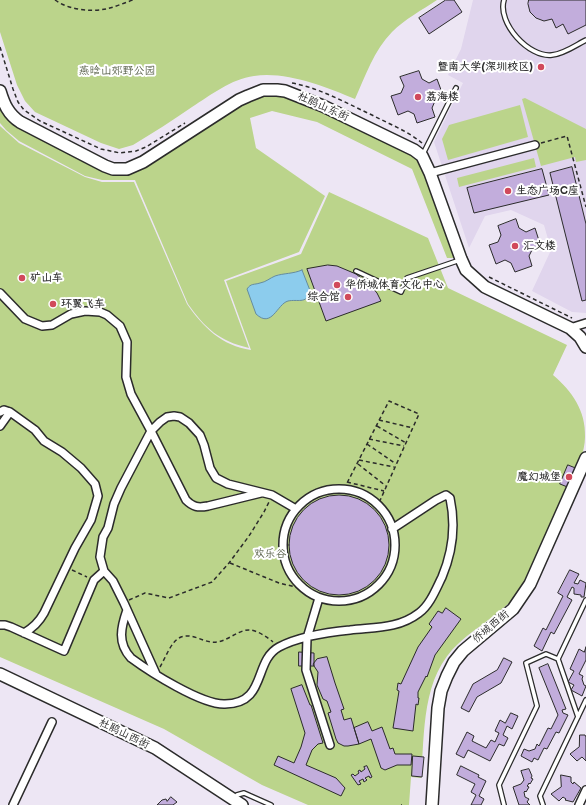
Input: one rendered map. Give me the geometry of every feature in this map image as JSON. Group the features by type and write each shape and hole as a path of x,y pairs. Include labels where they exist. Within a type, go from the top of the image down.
{"street":[{"name":"杜鹃山东街","path":"0,91 7,109 14,118 98,163 113,169 127,169 135,166 239,100 256,92 271,90 285,91 294,94 323,106 414,150 424,152"},
{"path":"430,173 535,145"},
{"path":"424,152 430,173 466,270 485,287 570,328 580,337 586,347"},
{"path":"0,294 25,319 42,326 52,325 71,314 85,311 100,312 108,315 114,320 124,334 127,342 126,377 131,394 186,500 192,506 200,508 263,492"},
{"path":"570,328 584,324"},
{"path":"0,412 4,410 10,412 35,430 44,441 62,452 81,468 95,484 98,496 92,520 75,548 44,613 38,623 31,630 24,633"},
{"path":"0,426 10,412"},
{"path":"156,674 113,580 104,571 100,557 101,547 114,504 151,431 167,417 174,416 180,418 189,423 200,435 210,468 216,478 228,484 272,495 296,509"},
{"name":"侨城西街","path":"432,805 438,708 441,691 447,676 454,662 463,652 512,609 530,584 586,458"},
{"path":"344,489 355,491 378,505 386,516 392,529 395,544 393,559 387,574 377,586 364,595 350,600 334,601 319,598 304,589 292,576 284,560 283,542 287,524 296,509 309,498 325,491 344,489"},
{"path":"125,606 121,640 126,653 134,661 172,684 211,702 226,704 237,702 248,697 254,690 265,663 272,652 280,646 307,638 351,630 385,628 410,619 428,604 448,562 452,544 454,516 450,498 446,496 436,500 392,529"},
{"path":"0,625 5,625 64,651 94,580 104,571"},
{"path":"319,598 307,638 306,670 330,745"},
{"name":"杜鹃山西街","path":"0,674 155,748 238,803"},
{"path":"13,805 52,722"},
{"path":"579,805 586,790"}],"lane":[{"path":"504,0 502,10 506,22 520,40 541,54 553,55 586,40"},
{"path":"424,152 456,88"},
{"path":"356,271 401,292 407,278 461,259"},
{"path":"578,718 558,659 586,600"},
{"path":"504,805 499,785 537,706 526,663 546,654 558,659"},
{"path":"543,805 540,796 586,700"},
{"path":"238,803 237,795 244,793 271,805"}],"path":[{"path":"55,0 82,10 106,9 133,0"},
{"path":"0,47 13,89 18,102 24,110 40,121 101,149 120,153 136,151 146,147 190,120"},
{"path":"288,82 308,87 332,96 415,137 424,152"},
{"path":"535,145 567,136 586,206"},
{"path":"485,275 584,324"},
{"path":"344,489 389,401 419,414 378,505"},
{"path":"379,420 412,428"},
{"path":"377,426 406,443"},
{"path":"369,440 404,446"},
{"path":"367,444 396,464"},
{"path":"359,460 395,467"},
{"path":"357,463 386,486"},
{"path":"347,482 384,491"},
{"path":"125,606 144,593 169,598 212,582 229,563 264,512 272,495"},
{"path":"229,563 279,583 304,589"},
{"path":"66,568 94,580"},
{"path":"156,674 174,641 182,636 211,642 224,641 242,631 249,630 261,634 280,646"}],"shaded area":[{"path":"473,0 586,0 586,313 572,312 532,291 551,250 544,225 511,210 485,216 469,248 434,142 463,83 448,75 461,49"}],"green space":[{"name":"燕晗山郊野公园","path":"0,0 437,0 402,23 386,39 370,64 355,99 306,81 279,76 254,76 237,80 229,84 133,145 119,149 101,143 35,112 25,101 17,85 0,32"},
{"path":"285,93 420,158 456,258 447,258 412,169 317,122 272,111 250,118 256,148 325,196 299,252 224,280 249,348 229,342 207,327 188,304 135,180 102,180 85,176 19,141 0,123 0,97 5,110 120,171 249,97"},
{"path":"525,98 586,129 586,160 576,162 575,157 541,166 522,99"},
{"path":"520,105 528,137 448,160 442,139 449,125"},
{"name":"欢乐谷","path":"0,126 19,143 85,177 102,182 134,182 187,304 214,334 222,340 241,348 251,350 226,281 301,254 329,192 428,238 448,288 567,345 553,375 572,395 583,419 585,437 581,459 523,587 501,610 459,643 447,657 438,672 431,689 427,706 421,778 411,777 409,805 308,805 262,785 164,729 0,657"},
{"path":"534,158 536,167 459,187 457,178"}],"water":[{"path":"302,270 311,293 306,299 288,301 284,303 274,314 266,319 256,314 247,289 248,287 264,282 275,276"}],"building":[{"path":"446,0 454,0 462,12 429,34 419,18"},
{"path":"529,0 586,0 586,25 568,34 563,24 556,28 552,19 544,21 536,18 530,12 528,4"},
{"name":"荔海楼","path":"419,71 422,79 429,83 437,79 444,98 435,101 432,108 435,117 417,123 414,114 408,111 398,115 391,96 401,93 404,86 400,77"},
{"path":"572,167 586,224 586,300 582,301 550,173"},
{"name":"生态广场C座","path":"542,169 549,195 474,213 467,188"},
{"name":"汇文楼","path":"516,219 519,228 526,232 535,228 541,247 532,250 529,256 532,266 515,272 511,263 505,260 496,264 489,245 498,242 501,235 498,226"},
{"name":"综合馆","path":"328,265 337,266 356,274 371,286 381,301 326,321 307,269"},
{"name":"魔幻城堡","path":"568,465 578,469 570,488 560,484"},
{"path":"339,495 358,499 374,510 385,526 389,545 385,564 374,580 358,591 339,595 320,591 304,580 293,564 289,545 293,526 304,510 320,499"},
{"path":"570,570 579,574 574,583 578,584 580,580 586,583 584,597 574,594 574,588 572,587 567,597 572,600 554,634 551,632 542,651 534,646 543,628 546,630 563,596 558,593"},
{"path":"446,608 461,619 435,655 427,677 426,676 418,692 419,698 418,705 416,704 413,731 393,728 399,691 397,690 398,683 401,684 418,647 432,627 429,624 438,611 442,613"},
{"path":"586,647 586,660 579,674 583,676 582,679 584,685 586,686 582,696 571,690 574,685 568,682 574,671 570,669 579,649 584,652"},
{"path":"299,652 314,653 314,666 299,666"},
{"path":"327,657 344,709 341,710 344,720 351,718 359,744 344,746 338,743 336,739 328,713 331,712 327,701 323,699 317,685 318,672 313,664 317,659"},
{"path":"504,658 512,662 501,683 477,697 469,712 461,708 473,684 497,670"},
{"path":"548,664 566,709 562,710 563,713 568,715 559,733 556,732 547,749 544,748 538,760 534,758 532,762 521,756 524,749 529,751 535,749 537,744 539,746 548,728 551,729 558,715 539,668"},
{"path":"302,685 311,705 323,743 318,744 312,750 306,765 336,778 345,788 341,796 274,765 278,756 294,763 301,747 305,733 291,689"},
{"path":"511,713 518,716 512,729 507,726 503,735 508,738 504,746 499,744 490,761 468,750 464,758 456,754 467,732 474,736 472,741 486,748 491,740 495,742 499,733 495,731 500,720 505,723"},
{"path":"368,722 372,731 382,727 390,749 393,748 395,754 412,754 411,765 397,765 385,770 381,768 371,739 359,744 354,728"},
{"path":"580,735 585,735 586,737 586,761 582,757 577,761 570,754 579,747"},
{"path":"413,756 424,757 422,777 412,776"},
{"path":"367,766 372,777 370,778 369,776 365,778 367,780 364,782 363,779 359,781 361,784 358,785 351,775 353,774 355,776 359,773 358,771 360,770 361,772 365,769 364,767"},
{"path":"461,766 479,775 478,777 486,781 479,796 484,799 481,805 471,805 476,795 471,792 475,784 457,775"},
{"path":"529,769 532,776 531,778 533,779 527,786 529,787 526,792 524,792 525,797 529,799 527,802 530,805 519,805 513,787 521,784 524,780 521,771"},
{"path":"561,775 571,777 571,782 573,784 574,782 581,788 573,802 565,800 566,799 563,797 559,801 551,794 561,787"},
{"path":"171,797 177,802 173,805 157,805 162,800 166,799 167,801"}],"place":[{"name":"暨南大学(深圳校区)","path":"541,67"},
{"name":"荔海楼","path":"418,97"},
{"name":"生态广场C座","path":"508,191"},
{"name":"汇文楼","path":"515,246"},
{"name":"矿山车","path":"22,278"},
{"name":"华侨城体育文化中心","path":"337,285"},
{"name":"综合馆","path":"348,297"},
{"name":"环翼飞车","path":"53,304"},
{"name":"魔幻城堡","path":"569,477"}]}
